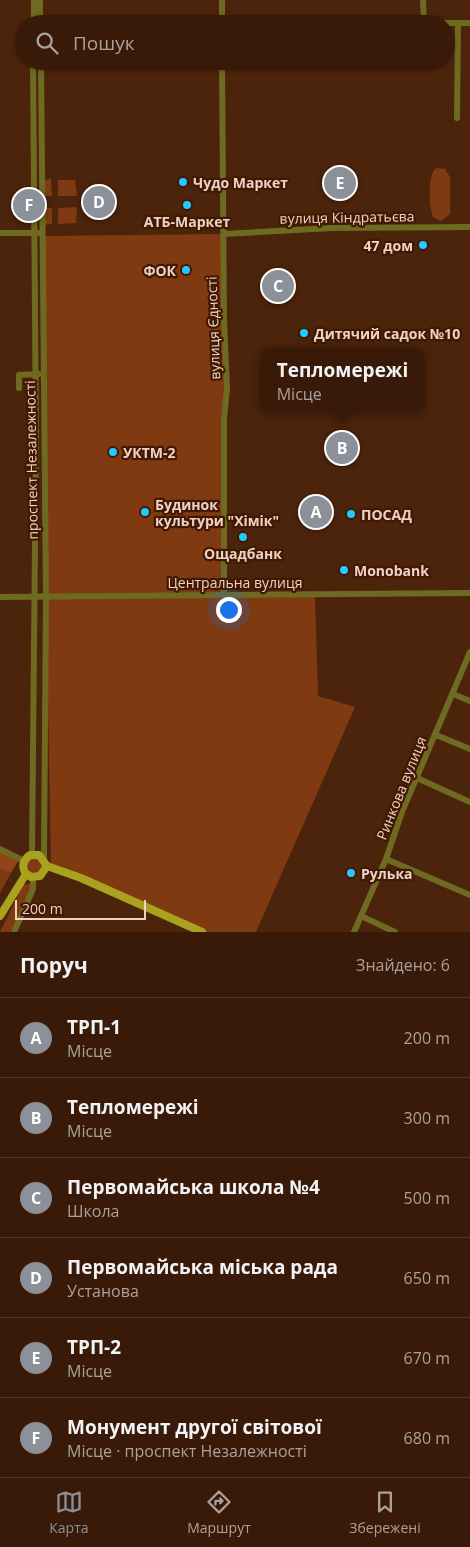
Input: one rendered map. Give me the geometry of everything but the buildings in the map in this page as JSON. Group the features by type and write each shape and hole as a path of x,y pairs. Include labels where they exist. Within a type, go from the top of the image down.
{"main road":[{"path":"29,876 23,866 24,861 32,855 39,855 46,862 202,932"},
{"path":"0,916 29,876 43,874 46,862"}],"street":[{"path":"34,0 36,15"},
{"path":"38,15 40,0"},
{"path":"222,0 222,15"},
{"path":"423,0 424,15"},
{"path":"457,118 458,23 470,23"},
{"name":"проспект Незалежності","path":"33,70 35,233 46,597 46,862"},
{"name":"проспект Незалежності","path":"32,855 34,597 43,235 41,70"},
{"name":"вулиця Єдності","path":"222,70 224,319 227,388 224,419 224,594"},
{"name":"вулиця Кіндратьєва","path":"224,234 332,228 470,227"},
{"path":"0,233 35,233 43,235"},
{"path":"19,388 19,375 39,374"},
{"name":"Центральна вулиця","path":"0,597 470,593"},
{"name":"Ринкова вулиця","path":"354,932 469,656"},
{"path":"453,694 470,701"},
{"path":"436,735 470,749"},
{"path":"417,778 470,802"},
{"path":"0,849 24,861"},
{"path":"386,859 470,895"},
{"path":"14,932 32,889 29,876"},
{"path":"361,916 396,932"}],"shaded area":[{"path":"436,168 445,169 450,177 450,214 441,221 433,217 430,199 431,178"},
{"path":"51,179 52,196 42,196 42,180"},
{"path":"58,180 75,180 77,196 58,196"},
{"path":"77,207 76,223 58,224 58,208"},
{"path":"42,208 52,208 52,224 43,225"},
{"path":"224,234 224,593 315,596 318,696 355,707 256,932 202,932 51,867 46,597 43,236"},
{"path":"0,849 20,858 11,873 0,869"},
{"path":"39,855 45,871 31,877 24,861"},
{"path":"0,869 11,873 0,893"},
{"path":"33,883 14,932 0,932 23,885"}],"place":[{"name":"Чудо Маркет","path":"183,182"},
{"name":"ТРП-2","path":"340,183"},
{"name":"Первомайська мiська рада","path":"99,202"},
{"name":"Монумент другої світової","path":"29,205"},
{"name":"АТБ-Маркет","path":"187,205"},
{"name":"47 дом","path":"423,245"},
{"name":"ФОК","path":"186,270"},
{"name":"Первомайська школа №4","path":"278,286"},
{"name":"Дитячий садок №10","path":"304,333"},
{"name":"Тепломережі","path":"342,448"},
{"name":"УКТМ-2","path":"113,452"},
{"name":"Будинок культури \"Хімік\"","path":"145,512"},
{"name":"ТРП-1","path":"316,512"},
{"name":"ПОСАД","path":"351,514"},
{"name":"Ощадбанк","path":"243,537"},
{"name":"Monobank","path":"344,570"},
{"name":"Рулька","path":"351,873"}]}
